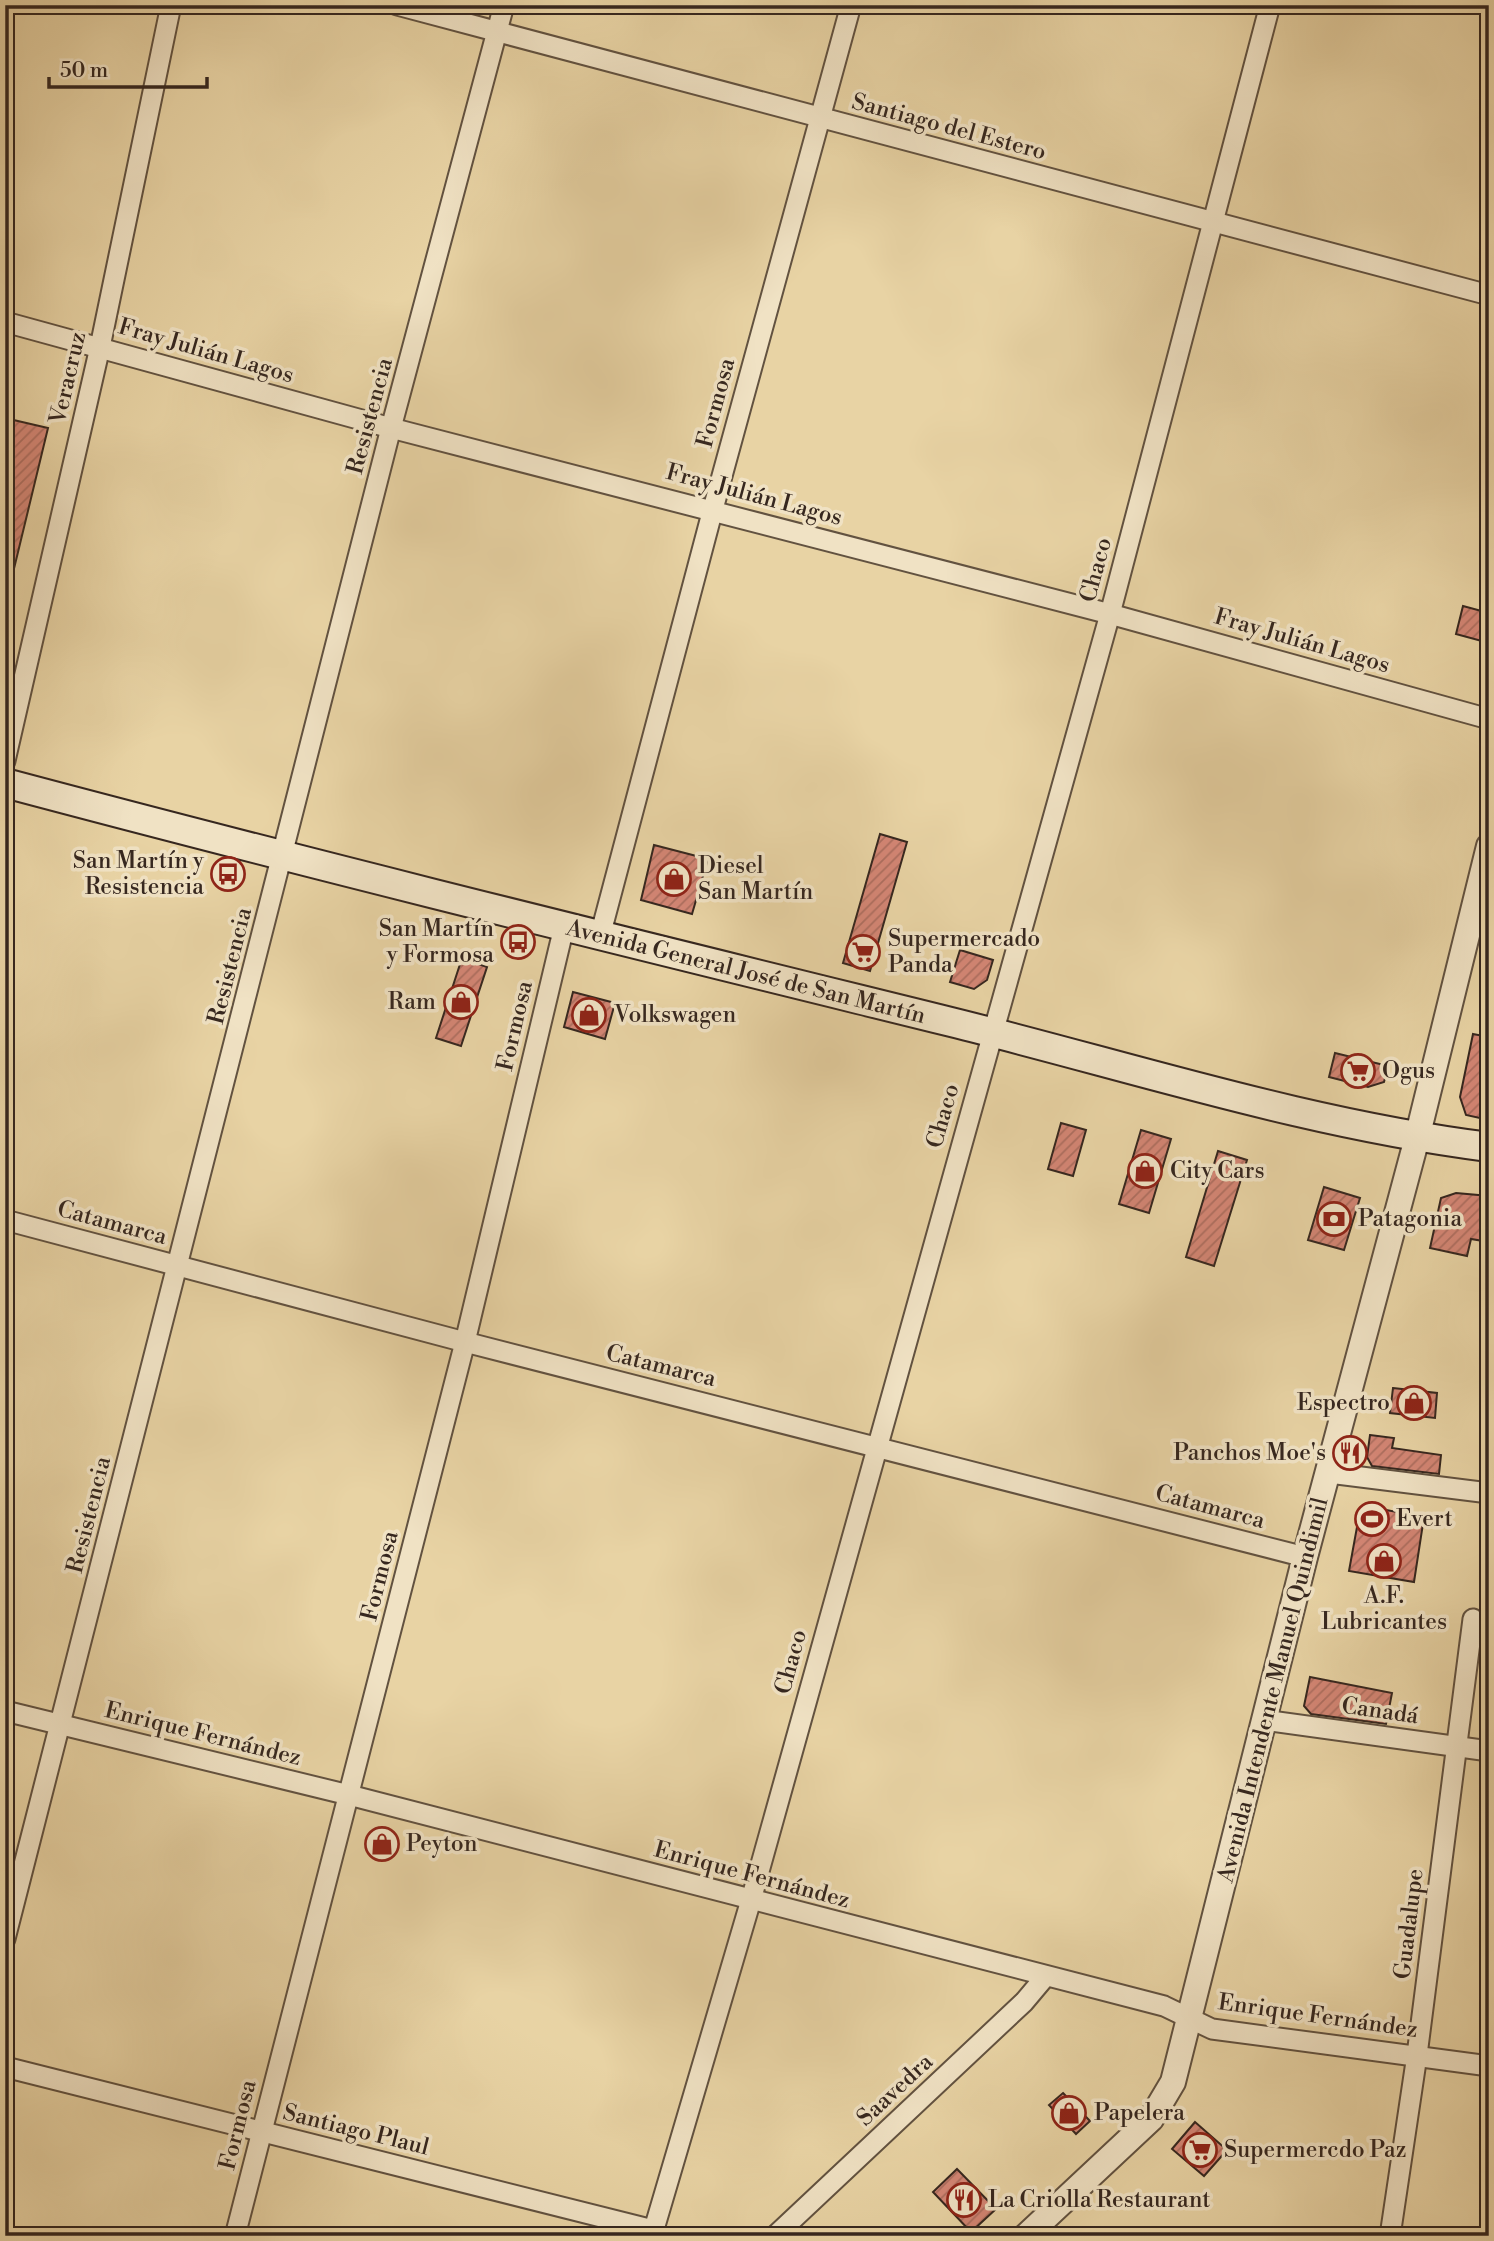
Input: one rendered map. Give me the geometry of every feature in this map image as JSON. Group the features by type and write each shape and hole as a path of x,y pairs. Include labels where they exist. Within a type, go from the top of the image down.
{"main road":[{"name":"Avenida General José de San Martín","path":"5,783 283,856 992,1032 1355,1126 1417,1138 1489,1147"}],"street":[{"name":"Veracruz","path":"5,761 100,347 171,5"},
{"name":"Santiago del Estero","path":"397,5 1489,295"},
{"name":"Resistencia","path":"5,1939 391,428 504,5"},
{"name":"Formosa","path":"600,936 851,5"},
{"name":"Chaco","path":"653,2233 751,1900 1110,614 1270,5"},
{"name":"Fray Julián Lagos","path":"5,322 391,428 713,509 1110,614 1489,719"},
{"name":"Avenida Intendente Manuel Quindimil","path":"1026,2236 1151,2119 1173,2082 1305,1557 1417,1138 1489,846"},
{"name":"Formosa","path":"236,2236 465,1342 564,927"},
{"name":"Catamarca","path":"5,1220 465,1342 876,1445 1305,1557"},
{"path":"1329,1472 1489,1493"},
{"name":"Guadalupe","path":"1391,2236 1418,2055 1474,1619"},
{"name":"Enrique Fernández","path":"5,1711 349,1795 1164,2006 1212,2029 1489,2066"},
{"name":"Canadá","path":"1264,1720 1489,1751"},
{"name":"Saavedra","path":"775,2236 1024,2003 1045,1977"},
{"name":"Santiago Plaul","path":"5,2067 653,2233"}],"building":[{"path":"5,418 48,428 12,577 5,576"},
{"path":"1463,606 1489,613 1489,643 1456,634"},
{"path":"880,834 907,842 870,971 843,963"},
{"name":"Diesel San Martín","path":"654,845 708,859 692,914 641,900"},
{"path":"960,950 993,960 987,980 974,989 950,982"},
{"name":"Ram","path":"462,958 487,967 461,1046 436,1038"},
{"name":"Volkswagen","path":"573,992 615,1003 605,1039 564,1027"},
{"path":"1473,1034 1489,1037 1489,1120 1466,1115 1460,1097"},
{"name":"Ogus","path":"1335,1053 1388,1066 1384,1082 1368,1087 1329,1077"},
{"path":"1061,1123 1086,1130 1073,1176 1048,1169"},
{"name":"City Cars","path":"1141,1130 1171,1139 1149,1213 1119,1204"},
{"path":"1218,1151 1247,1160 1214,1266 1186,1257"},
{"name":"Patagonia","path":"1324,1187 1360,1198 1344,1250 1308,1240"},
{"path":"1456,1193 1489,1196 1489,1242 1471,1239 1467,1256 1430,1248 1441,1198"},
{"name":"Espectro","path":"1393,1388 1437,1393 1435,1418 1390,1413"},
{"path":"1370,1435 1394,1438 1392,1448 1441,1455 1439,1474 1372,1466 1367,1457"},
{"path":"1370,1507 1424,1517 1414,1582 1349,1571 1359,1516"},
{"path":"1310,1677 1392,1693 1386,1724 1311,1714 1304,1706"},
{"name":"Papelera","path":"1063,2093 1090,2121 1076,2134 1049,2105"},
{"name":"Supermercdo Paz","path":"1195,2122 1227,2150 1204,2176 1172,2149"},
{"name":"La Criolla Restaurant","path":"957,2169 996,2209 971,2232 933,2192"}],"place":[{"name":"San Martín y Resistencia","path":"228,874"},
{"name":"Diesel San Martín","path":"674,879"},
{"name":"San Martín y Formosa","path":"518,942"},
{"name":"Supermercado Panda","path":"863,952"},
{"name":"Ram","path":"461,1002"},
{"name":"Volkswagen","path":"589,1015"},
{"name":"Ogus","path":"1358,1071"},
{"name":"City Cars","path":"1145,1171"},
{"name":"Patagonia","path":"1334,1219"},
{"name":"Espectro","path":"1414,1403"},
{"name":"Panchos Moe's","path":"1350,1453"},
{"name":"Evert","path":"1372,1519"},
{"name":"A.F. Lubricantes","path":"1384,1561"},
{"name":"Peyton","path":"382,1844"},
{"name":"Papelera","path":"1069,2113"},
{"name":"Supermercdo Paz","path":"1200,2150"},
{"name":"La Criolla Restaurant","path":"964,2200"}]}
